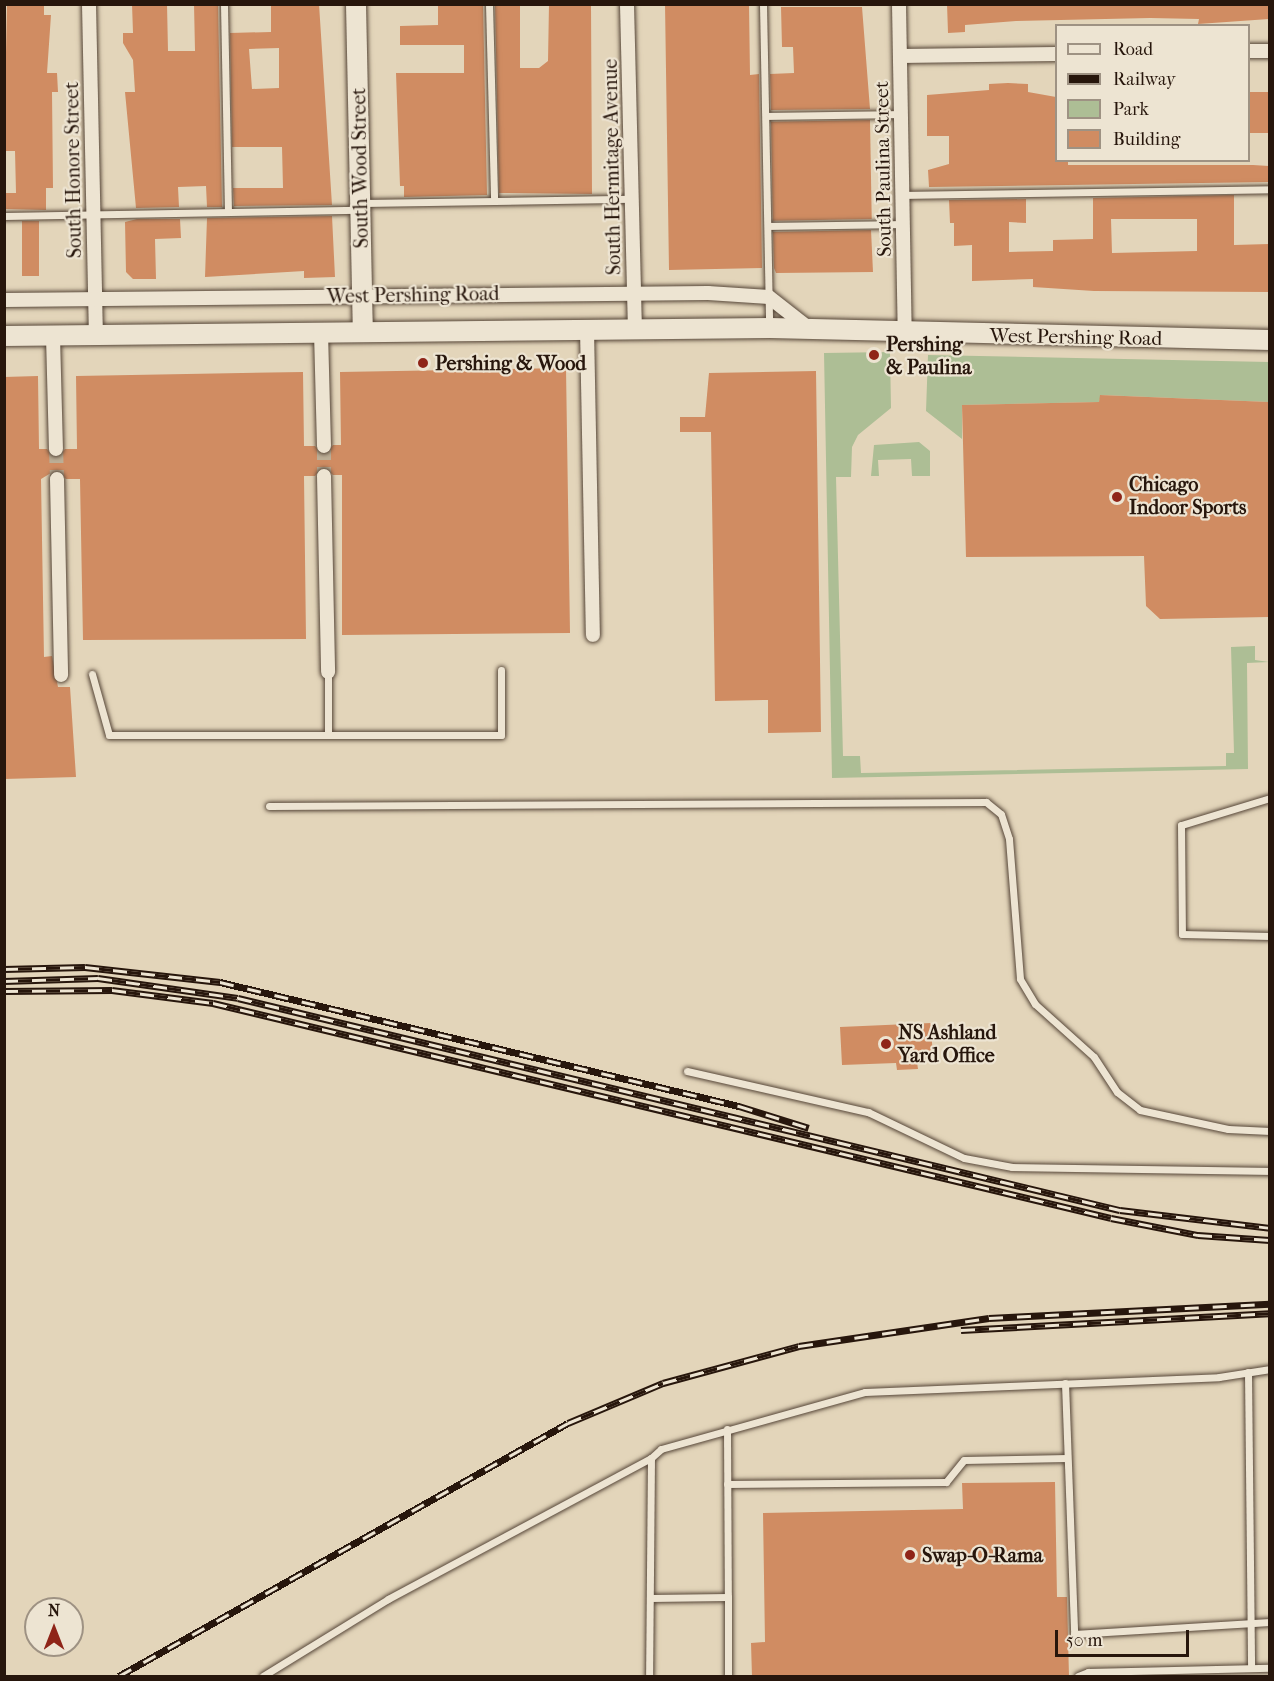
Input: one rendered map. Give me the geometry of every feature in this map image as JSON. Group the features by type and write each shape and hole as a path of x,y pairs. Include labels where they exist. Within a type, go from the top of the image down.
{"main road":[{"name":"South Wood Street","path":"356,4 363,331"},
{"name":"West Pershing Road","path":"4,336 770,328 1269,340"}],"street":[{"name":"South Honore Street","path":"88,4 96,335"},
{"name":"South Hermitage Avenue","path":"627,4 635,328"},
{"name":"South Paulina Street","path":"900,4 904,332"},
{"path":"1250,51 1269,51"},
{"path":"900,57 1055,54"},
{"name":"West Pershing Road","path":"4,300 634,292 769,297"},
{"path":"769,297 811,330"},
{"path":"587,329 593,635"},
{"path":"321,332 324,446"},
{"path":"53,336 56,449"},
{"path":"324,476 328,672"},
{"path":"57,479 61,675"}],"lane":[{"path":"224,4 228,212"},
{"path":"489,4 494,201"},
{"path":"763,4 770,328"},
{"path":"765,116 901,114"},
{"path":"903,195 1269,189"},
{"path":"4,216 228,212 494,201 632,199"},
{"path":"768,226 903,224"},
{"path":"92,674 109,735 501,735 501,670"},
{"path":"328,672 328,735"},
{"path":"1269,798 1181,825 1182,934 1269,936"},
{"path":"269,806 986,802 1001,814 1009,839 1020,979 1035,1004 1094,1057 1117,1092 1140,1110 1216,1127 1269,1131"},
{"path":"687,1071 868,1112 964,1158 1012,1167 1269,1171"},
{"path":"263,1677 388,1599 651,1458 661,1449 864,1392 1065,1383 1269,1369"},
{"path":"1248,1372 1251,1668"},
{"path":"1065,1383 1074,1634 1269,1622"},
{"path":"727,1429 728,1677"},
{"path":"649,1677 651,1458"},
{"path":"727,1484 946,1482 963,1460 1067,1458"},
{"path":"650,1598 728,1597"},
{"path":"1078,1677 1088,1672 1269,1668"}],"green space":[{"path":"890,352 891,408 858,435 852,447 851,477 836,477 843,756 860,756 861,773 1226,766 1226,753 1234,753 1231,647 1255,646 1255,660 1269,662 1247,663 1248,769 832,778 824,353"},
{"path":"928,355 1269,362 1269,402 1101,395 1099,402 962,405 962,439 926,411"},
{"path":"919,442 930,451 930,476 912,476 911,459 878,460 879,476 871,476 874,445"}],"building":[{"path":"7,4 44,4 44,15 51,15 47,73 57,73 58,92 52,92 53,188 46,188 46,210 4,209 4,193 16,193 15,151 4,151"},
{"path":"132,4 167,4 168,51 195,51 194,4 218,4 222,207 207,207 206,186 178,187 179,207 136,208 125,92 135,92 133,60 123,43 123,33 133,33"},
{"path":"271,4 319,4 332,205 234,206 233,188 283,188 282,147 232,147 230,33 271,32","holes":["279,48 279,88 252,89 249,49"]},
{"path":"438,4 483,4 487,195 404,197 404,186 400,186 396,73 464,73 464,45 400,45 400,26 438,25"},
{"path":"495,4 520,4 520,68 539,68 548,61 549,4 591,4 592,194 499,193"},
{"path":"665,4 749,4 750,75 759,74 762,268 669,270"},
{"path":"947,4 1269,4 1269,19 1198,24 1199,19 1150,18 1016,21 965,25 965,32 948,33"},
{"path":"781,7 862,7 870,109 771,110 770,74 794,73 793,47 782,47"},
{"path":"989,84 1028,84 1028,92 1055,97 1055,162 1068,162 1068,165 1269,166 1269,182 929,187 928,170 949,164 949,136 927,136 927,95 989,90"},
{"path":"1250,92 1269,92 1269,133 1250,133"},
{"path":"870,120 872,219 773,221 771,122"},
{"path":"1234,195 1234,245 1269,244 1269,292 1094,291 1033,287 1033,279 972,281 972,245 954,246 954,223 950,223 949,200 1026,199 1026,223 1009,222 1009,252 1053,251 1053,240 1093,239 1093,198","holes":["1111,219 1197,219 1197,251 1112,253"]},
{"path":"332,216 335,277 304,278 304,271 205,277 207,218"},
{"path":"137,219 180,219 181,238 155,239 156,279 133,279 126,272 125,222"},
{"path":"22,221 39,221 39,276 22,276"},
{"path":"871,230 873,272 776,273 773,232"},
{"path":"566,368 570,633 342,635 342,475 333,475 323,467 315,476 304,476 306,639 83,640 80,479 66,479 56,470 41,479 44,657 52,656 58,687 70,687 76,777 4,779 4,377 38,376 39,449 47,449 56,458 65,449 77,449 76,376 303,372 304,446 315,446 324,455 333,445 341,445 340,372"},
{"path":"816,371 821,732 768,733 768,700 715,701 711,432 680,432 680,417 705,417 709,373"},
{"name":"Chicago Indoor Sports","path":"1100,395 1269,402 1269,617 1160,619 1146,606 1144,556 966,557 962,405 1099,402"},
{"name":"NS Ashland Yard Office","path":"931,1023 933,1061 917,1062 918,1069 897,1070 896,1063 842,1065 840,1027"},
{"name":"Swap-O-Rama","path":"1055,1482 1057,1597 1067,1597 1069,1677 752,1677 751,1643 765,1642 763,1513 963,1509 962,1483"}],"tunnel":[{"path":"324,446 324,476"},
{"path":"56,449 57,479"}],"railway":[{"path":"4,969 85,967 220,982 739,1106 809,1128"},
{"path":"4,981 98,978 238,998 1120,1210 1270,1228"},
{"path":"4,991 112,990 213,1003 1111,1218 1198,1235 1270,1240"},
{"path":"119,1676 568,1423 663,1383 799,1346 989,1318 1270,1304"},
{"path":"961,1330 1270,1313"}],"place":[{"name":"Pershing & Paulina","path":"874,355"},
{"name":"Pershing & Wood","path":"423,363"},
{"name":"Chicago Indoor Sports","path":"1117,497"},
{"name":"NS Ashland Yard Office","path":"886,1044"},
{"name":"Swap-O-Rama","path":"910,1555"}]}
